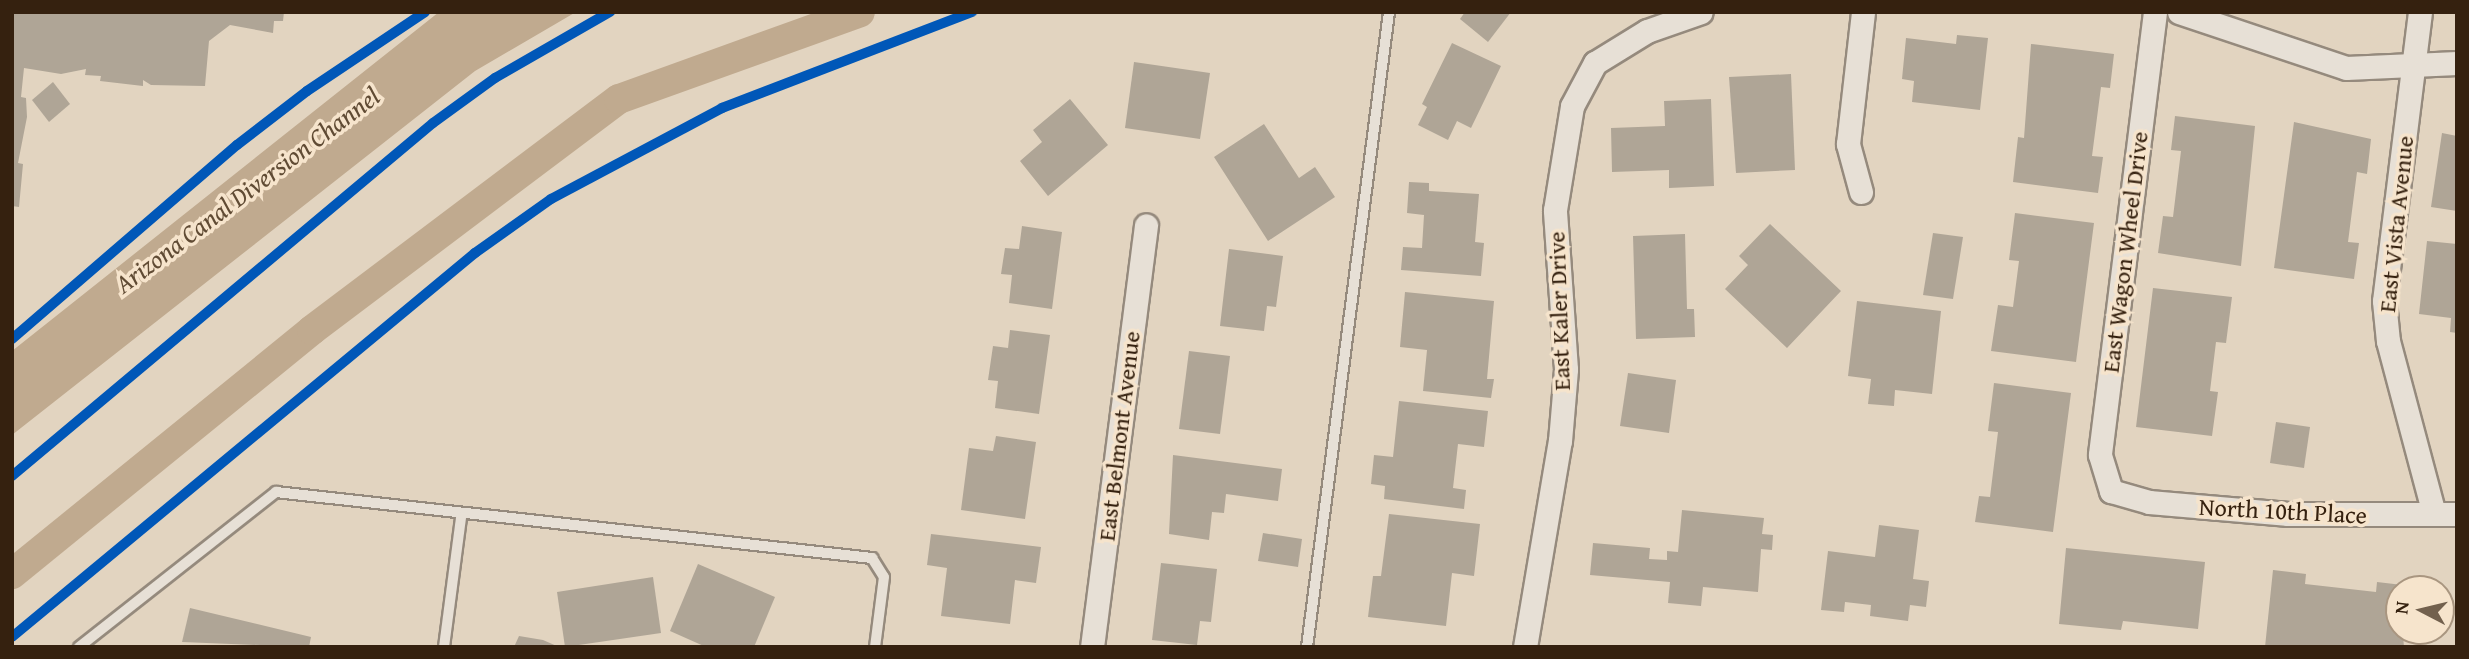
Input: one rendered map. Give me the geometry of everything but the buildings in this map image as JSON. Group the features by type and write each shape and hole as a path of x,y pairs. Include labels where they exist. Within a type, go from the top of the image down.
{"street":[{"name":"East Kaler Drive","path":"1525,647 1540,583 1566,369 1555,210 1561,148 1572,106 1595,63 1647,31 1701,12"},
{"path":"1861,192 1848,144 1863,12"},
{"name":"East Wagon Wheel Drive","path":"2111,491 2100,455 2155,12"},
{"path":"2179,12 2346,68 2457,63"},
{"name":"East Vista Avenue","path":"2420,12 2384,301 2388,341 2446,514"},
{"name":"East Belmont Avenue","path":"1092,647 1146,225"},
{"name":"North 10th Place","path":"2111,491 2149,502 2288,514 2446,514"}],"lane":[{"path":"1307,647 1389,12"},
{"path":"79,647 276,492 461,517 872,558 884,577 875,647"},
{"path":"444,647 461,517"}],"water":[{"name":"Arizona Canal Diversion Channel","path":"439,12 576,12 475,71 12,435 12,351"}],"waterway":[{"path":"12,574 312,330 619,99 860,12"}],"cycle path":[{"path":"12,339 237,145 307,91 425,12"},
{"path":"12,476 433,123 495,78 610,12"},
{"path":"12,637 475,253 551,199 722,108 972,12"}]}
